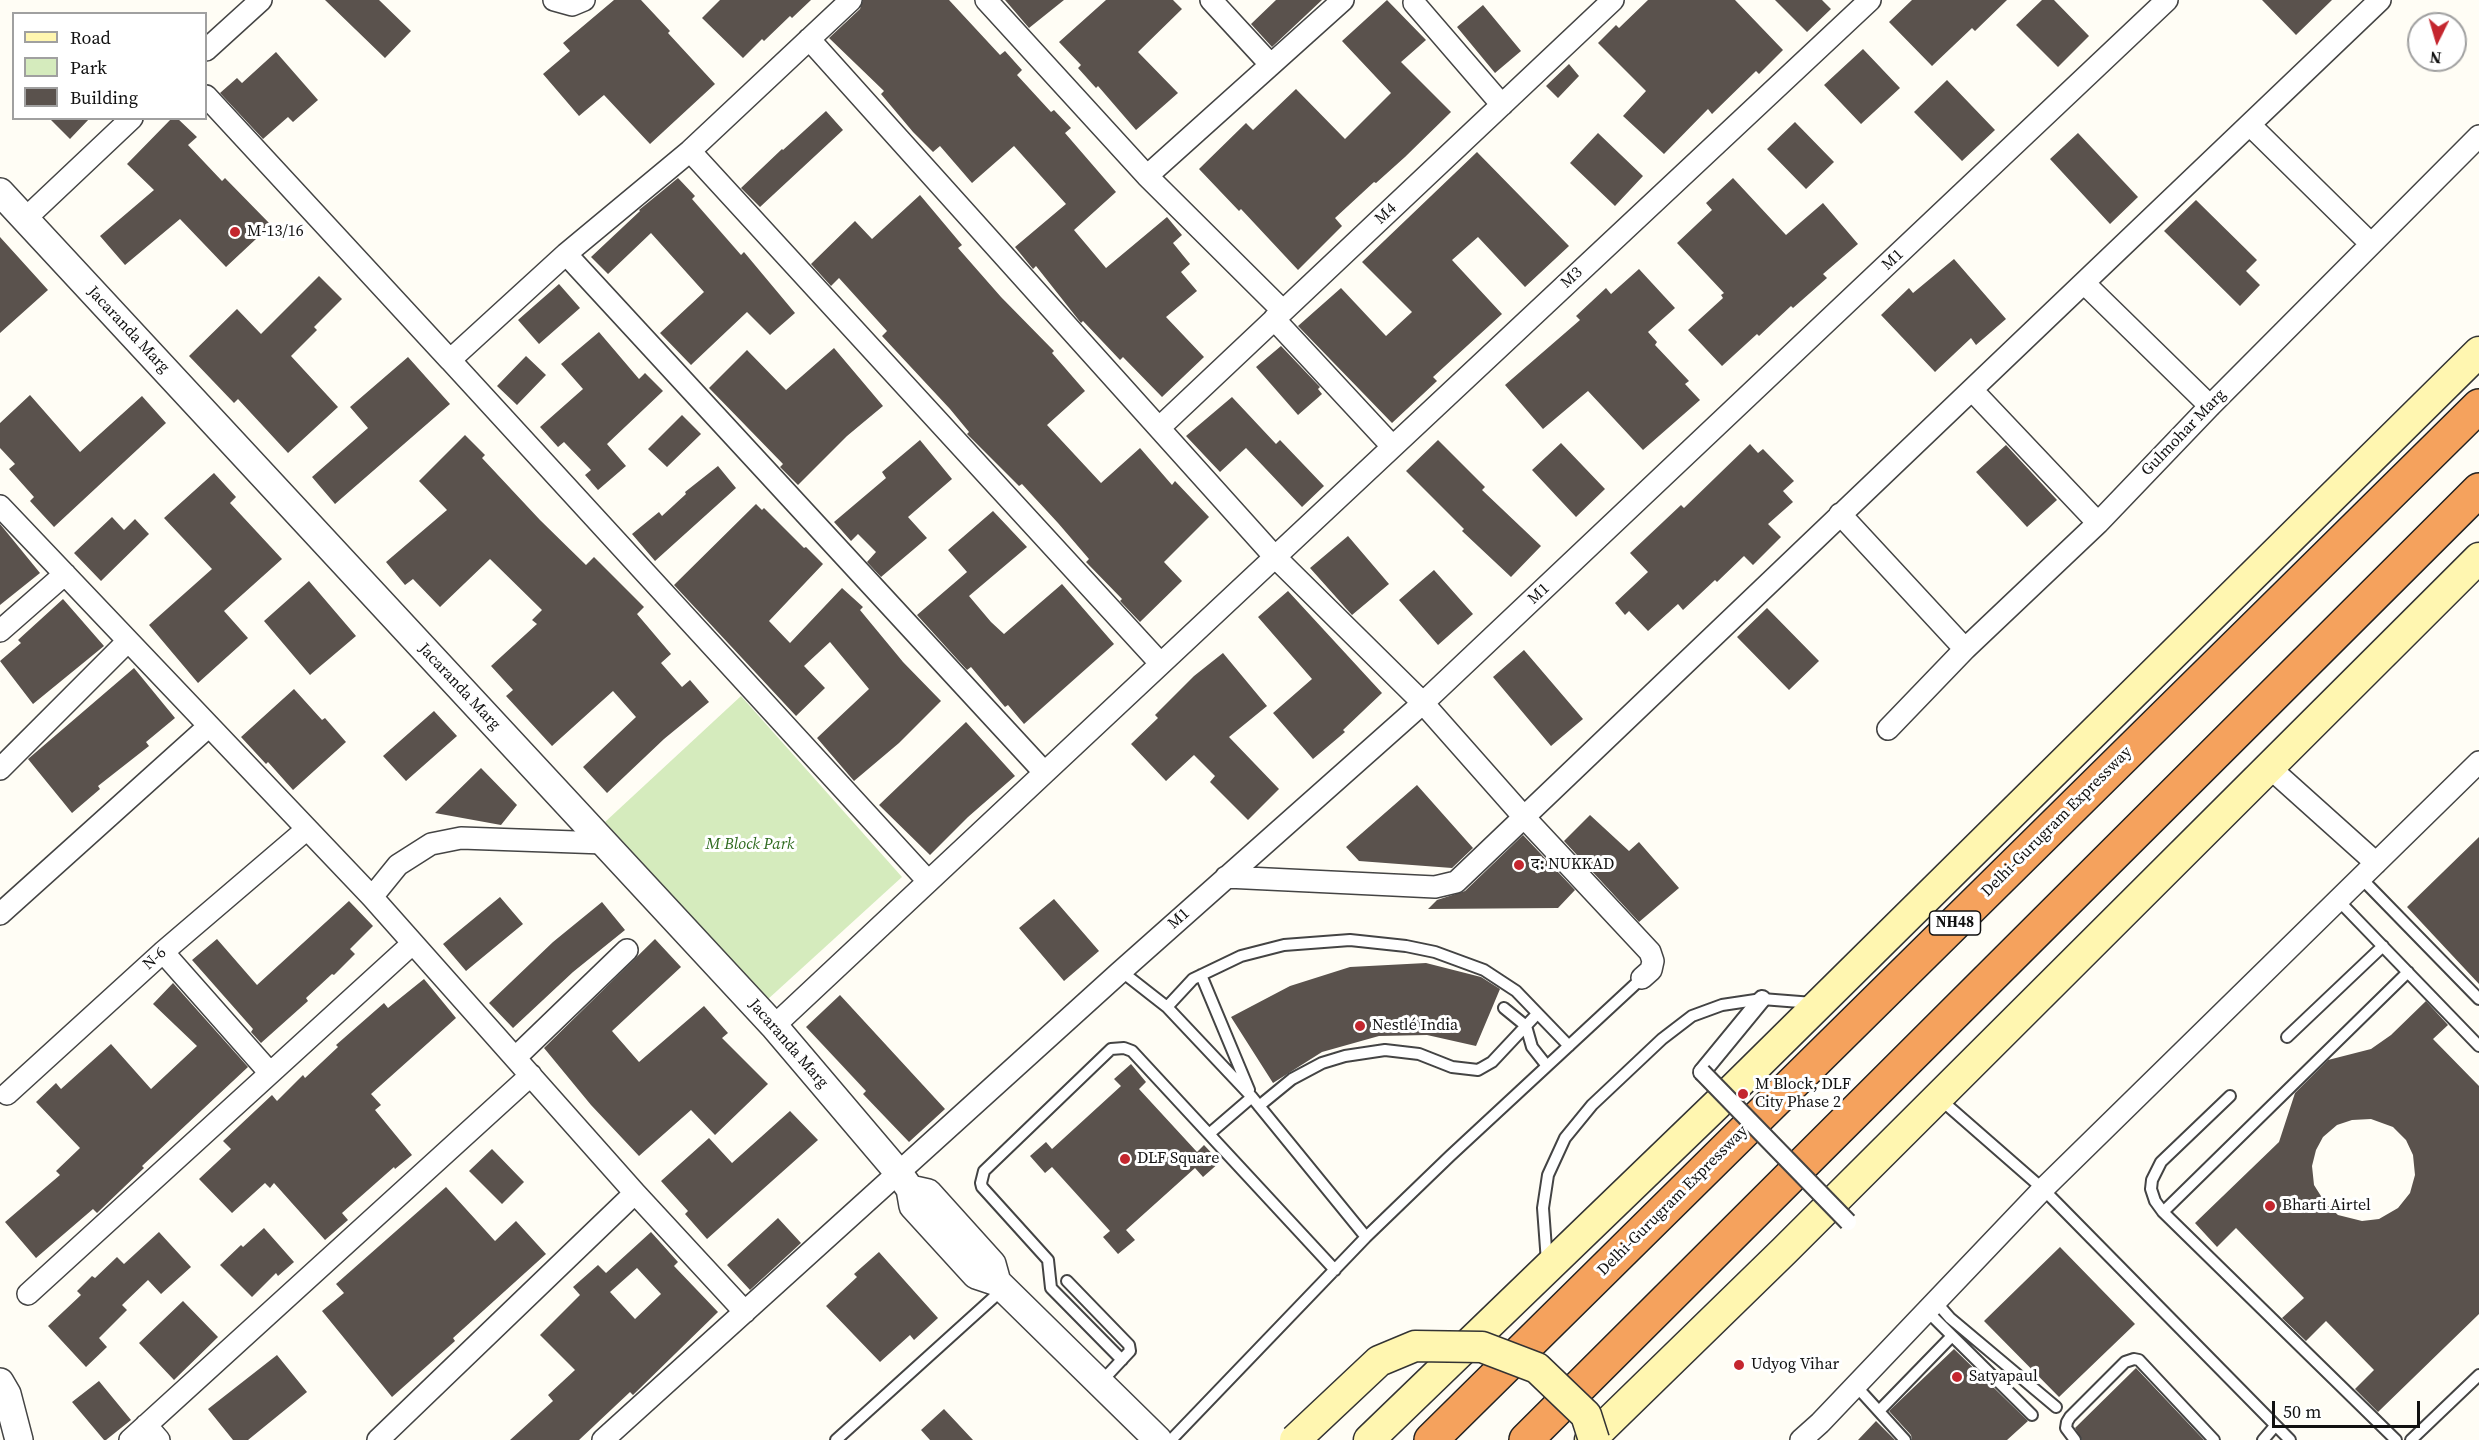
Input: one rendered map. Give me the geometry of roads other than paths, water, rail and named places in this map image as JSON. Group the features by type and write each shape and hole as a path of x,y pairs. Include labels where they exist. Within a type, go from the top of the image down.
{"highway":[{"name":"Delhi-Gurugram Expressway","path":"1431,1440 2479,406"},
{"path":"1526,1440 2479,490"}],"main road":[{"path":"1369,1440 1820,1003 2479,352"},
{"path":"1592,1440 2479,558"},
{"path":"1295,1440 1379,1361 1415,1346 1482,1347 1537,1368 1586,1415 1592,1440"}],"street":[{"path":"207,49 261,0"},
{"path":"554,0 572,5 584,0"},
{"path":"450,360 566,254 690,151 851,0"},
{"path":"986,0 1147,176 1279,315 1392,446"},
{"path":"1211,0 1270,64"},
{"path":"1147,176 1342,0"},
{"name":"M4","path":"1159,428 1613,0"},
{"name":"M3","path":"774,1026 1870,0"},
{"name":"M1","path":"603,1440 745,1312 904,1181 1121,971 1423,703 2167,0"},
{"path":"1226,878 1435,887 1455,882 2380,0"},
{"path":"1414,3 1502,105"},
{"path":"809,39 1274,556 1423,703 1523,816 1650,952 1653,961 1651,970 1642,978"},
{"path":"207,97 928,881"},
{"path":"25,219 130,120"},
{"path":"2250,125 2372,244"},
{"name":"Gulmohar Marg","path":"1888,729 1965,649 2098,523 2210,406 2479,136"},
{"path":"690,151 1160,663"},
{"name":"Jacaranda Marg","path":"0,192 774,1026 904,1181 928,1193 992,1264 1000,1285 1158,1440"},
{"path":"566,254 1044,772"},
{"path":"2084,283 2210,406"},
{"path":"1972,390 2098,523"},
{"path":"0,506 372,897 635,1193 745,1312"},
{"path":"1840,514 1965,649"},
{"path":"0,631 65,574"},
{"path":"0,769 128,641"},
{"path":"0,914 209,726"},
{"path":"1809,1437 2043,1189 2479,762"},
{"path":"2269,767 2368,871"},
{"name":"N-6","path":"7,1094 163,952 307,829"},
{"path":"372,897 398,865 431,844 461,838 604,843"},
{"path":"28,1294 412,944"},
{"path":"515,1058 627,950"},
{"path":"163,952 270,1073"},
{"path":"1762,999 1702,1072 1848,1222"},
{"path":"130,1440 152,1433 531,1075"},
{"path":"378,1440 635,1193"},
{"path":"0,1382 7,1394 19,1440"}],"lane":[{"path":"2368,871 2479,999"},
{"path":"2338,900 2479,1046"},
{"path":"1167,1007 1193,979 1241,956 1284,945 1350,940 1383,942 1435,952 1484,970 1516,991 1569,1046"},
{"path":"2287,1037 2383,946"},
{"path":"1121,971 1167,1007 1254,1100 1366,1237"},
{"path":"2163,1212 2408,972"},
{"path":"1201,975 1254,1100"},
{"path":"1171,1440 1366,1237 1642,978"},
{"path":"1547,1268 1543,1208 1548,1175 1565,1138 1592,1105 1662,1039 1692,1016 1722,1005 1762,999 1820,1003"},
{"path":"1504,1008 1526,1026 1532,1047 1547,1066"},
{"path":"1209,1134 1254,1100 1322,1064 1346,1056 1385,1050 1419,1054 1452,1067 1478,1070 1492,1062 1536,1014"},
{"path":"1122,1360 1051,1288 1048,1260 982,1187 984,1171 1111,1049 1124,1048 1132,1051 1335,1270"},
{"path":"1938,1096 2043,1189 2290,1440"},
{"path":"2230,1096 2161,1162 2156,1170 2151,1189 2155,1201 2163,1212 2388,1438"},
{"path":"1067,1281 1129,1344 1130,1351 1100,1383"},
{"path":"836,1440 1000,1285"},
{"path":"1931,1306 1952,1336 2032,1415"},
{"path":"1931,1306 1950,1318 2056,1407"},
{"path":"1879,1411 1952,1336"},
{"path":"2075,1440 2066,1428 2070,1417 2125,1362 2134,1359 2139,1360 2214,1440"},
{"path":"2411,1440 2479,1375"},
{"path":"1856,1386 1905,1440"},
{"path":"2263,1440 2275,1426"}],"place":[{"name":"M-13/16","path":"235,232"},
{"name":"द: NUKKAD","path":"1519,865"},
{"name":"Nestlé India","path":"1360,1026"},
{"name":"M Block, DLF City Phase 2","path":"1743,1094"},
{"name":"DLF Square","path":"1125,1159"},
{"name":"Bharti Airtel","path":"2270,1206"},
{"name":"Udyog Vihar","path":"1739,1365"},
{"name":"Satyapaul","path":"1957,1377"}],"park label":[{"name":"M Block Park","path":"750,845"}]}
